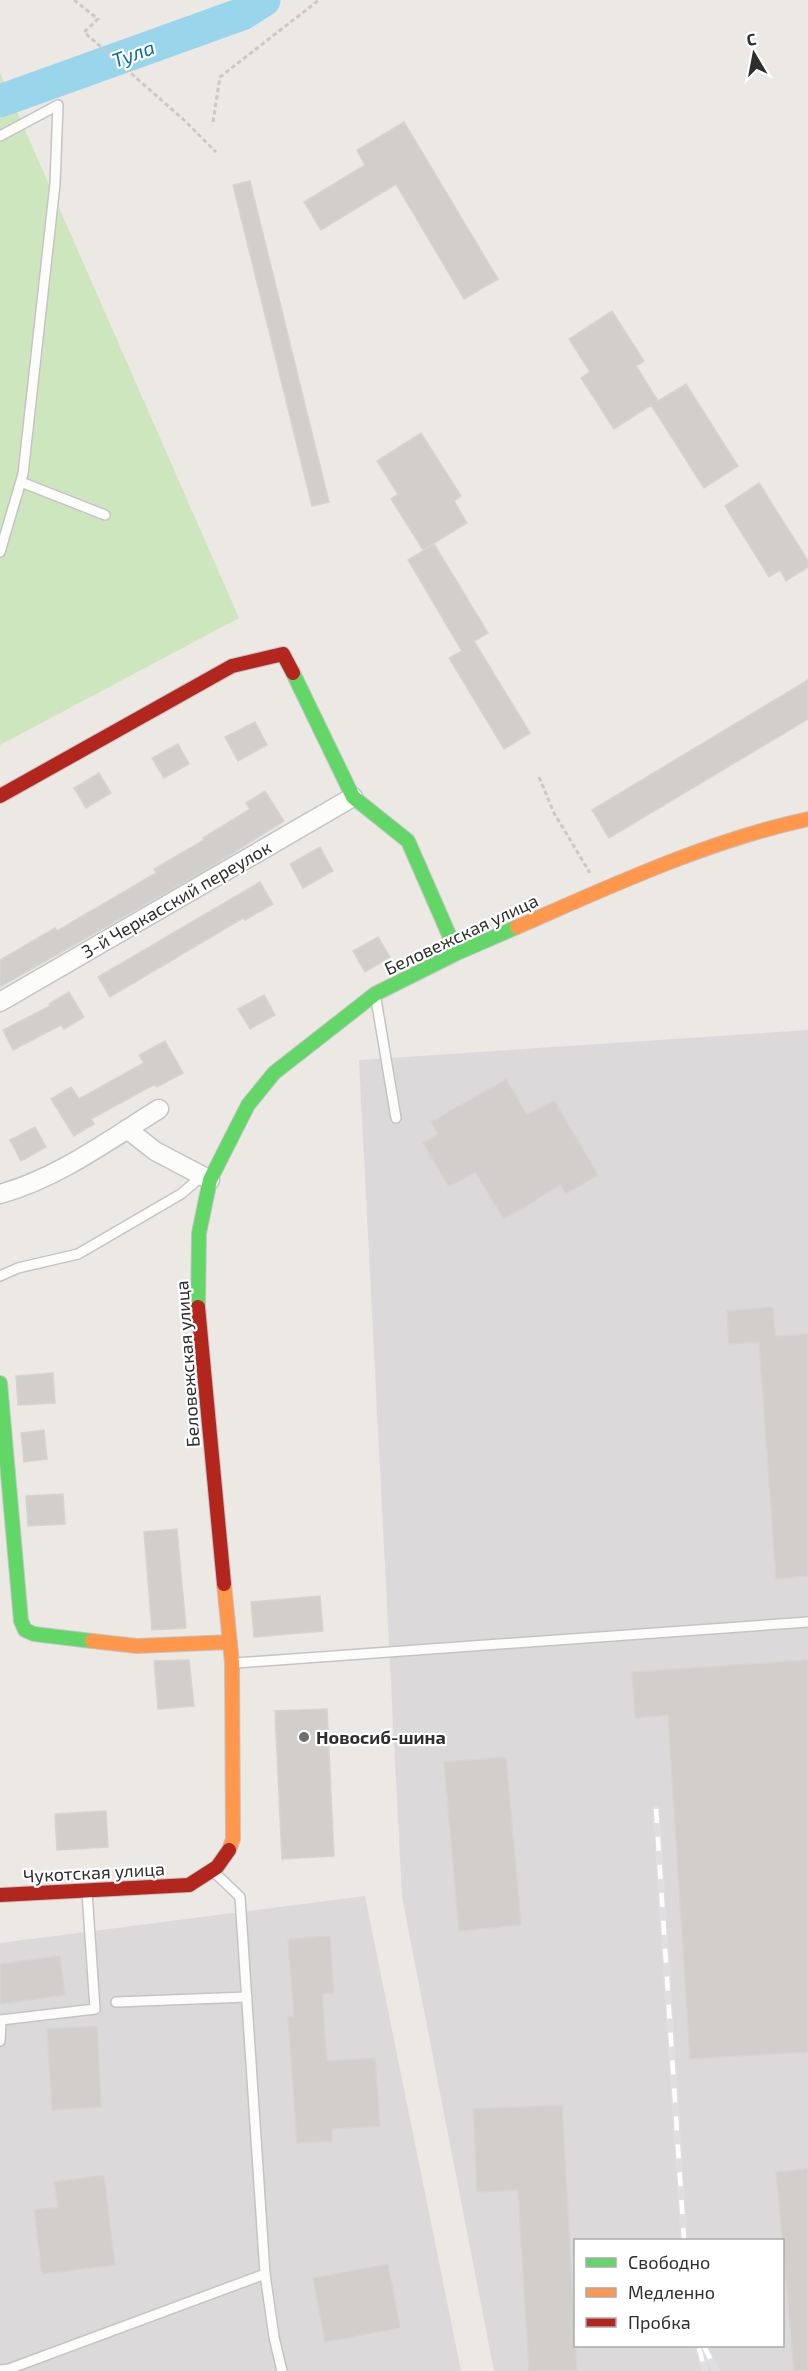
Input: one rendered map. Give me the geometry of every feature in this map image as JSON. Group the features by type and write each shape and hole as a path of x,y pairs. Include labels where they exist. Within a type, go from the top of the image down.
{"street":[{"path":"0,796 232,666 283,654 317,719 353,797 408,841 457,952"},
{"name":"3-й Черкасский переулок","path":"0,1002 353,797"},
{"name":"Беловежская улица","path":"189,1885 220,1866 231,1851 233,1839 232,1663 198,1308 199,1233 206,1179 248,1105 274,1073 375,994 457,952 600,891 708,849 772,827 808,819"},
{"path":"0,1194 19,1189 55,1173 159,1109"},
{"path":"127,1129 155,1151 206,1179"},
{"path":"0,1383 11,1531 21,1621 25,1630 34,1634 137,1646 230,1642"},
{"name":"Чукотская улица","path":"0,1895 189,1885"}],"lane":[{"path":"0,136 58,105 55,184 21,482 0,552"},
{"path":"21,482 105,515"},
{"path":"375,994 396,1118"},
{"path":"0,1276 18,1268 78,1254 206,1179"},
{"path":"232,1663 808,1622"},
{"path":"213,1872 240,1897 265,2274 274,2337 282,2371"},
{"path":"0,2041 1,2020 95,2008 87,1889"},
{"path":"116,2002 247,1997"},
{"path":"0,2370 9,2369 265,2274"}],"path":[{"path":"74,0 98,18 84,32 184,120 216,153"},
{"path":"213,122 220,77 319,0"},
{"path":"539,777 554,813 585,863"}],"shaded area":[{"path":"808,1030 808,2371 494,2371 402,1897 359,1060"},
{"path":"365,1896 461,2371 0,2371 0,1943"}],"green space":[{"path":"0,73 239,618 0,745"}],"building":[{"path":"404,122 498,279 464,299 396,184 321,230 304,202 365,165 357,150"},
{"path":"250,181 329,502 312,506 233,185"},
{"path":"612,311 644,361 636,366 658,401 686,384 738,466 704,488 651,405 614,429 581,378 590,372 569,339"},
{"path":"421,433 461,496 454,501 467,523 423,550 391,499 398,494 377,461"},
{"path":"759,483 808,561 808,567 786,581 780,570 769,577 725,506"},
{"path":"434,544 488,633 474,641 530,733 504,749 449,658 462,651 408,560"},
{"path":"808,680 808,719 609,838 592,810"},
{"path":"255,722 267,745 238,761 225,737"},
{"path":"178,744 189,764 164,778 152,758"},
{"path":"99,773 111,793 86,808 74,788"},
{"path":"265,791 284,821 204,871 0,987 0,960 55,928 57,931 156,873 154,869 204,840 203,838 250,809 246,803"},
{"path":"320,847 333,871 303,888 290,864"},
{"path":"260,882 273,904 245,920 243,918 110,997 98,977"},
{"path":"378,937 390,957 365,972 353,951"},
{"path":"69,992 84,1017 64,1029 61,1025 13,1050 3,1030 50,1006 49,1004"},
{"path":"264,995 275,1015 250,1029 238,1009"},
{"path":"165,1041 183,1073 157,1087 155,1084 91,1119 94,1124 74,1136 51,1099 71,1087 79,1099 144,1063 139,1055"},
{"path":"506,1079 527,1115 554,1100 598,1175 566,1194 560,1185 504,1219 475,1172 449,1187 423,1143 438,1134 431,1122"},
{"path":"35,1127 46,1147 21,1161 10,1140"},
{"path":"773,1307 775,1336 808,1334 808,1576 776,1579 759,1342 729,1344 727,1311"},
{"path":"53,1373 55,1403 18,1405 16,1376"},
{"path":"44,1430 47,1459 24,1462 21,1433"},
{"path":"63,1494 65,1524 28,1526 26,1496"},
{"path":"177,1529 186,1628 152,1630 144,1532"},
{"path":"320,1596 323,1631 254,1637 251,1602"},
{"path":"189,1660 194,1706 158,1709 154,1661"},
{"path":"808,1660 808,2052 690,2059 668,1715 635,1718 632,1672"},
{"path":"327,1709 334,1856 282,1859 275,1711"},
{"path":"506,1757 521,1925 459,1931 444,1762"},
{"path":"106,1811 108,1847 57,1850 55,1814"},
{"path":"330,1936 334,1993 322,1994 327,2061 375,2058 380,2126 332,2129 332,2141 297,2143 288,2017 294,2017 288,1939"},
{"path":"60,1956 65,1995 0,2004 0,1964"},
{"path":"97,2026 101,2107 52,2110 47,2029"},
{"path":"562,2105 577,2371 529,2371 518,2190 477,2192 473,2109"},
{"path":"808,2169 808,2371 794,2371 784,2239 782,2239 776,2172"},
{"path":"104,2175 115,2265 42,2274 34,2210 58,2207 54,2182"},
{"path":"388,2264 400,2328 325,2342 313,2278"}],"waterway":[{"name":"Тула","path":"0,101 242,14 264,0"}],"railway":[{"path":"656,1809 684,2239"},
{"path":"704,2347 716,2371"},
{"path":"699,2348 705,2371"}],"traffic: fast":[{"path":"293,673 353,797 408,841 457,953"},
{"path":"198,1307 199,1233 210,1180 248,1105 274,1073 375,994 457,953 517,927"},
{"path":"0,1383 21,1621 25,1630 34,1634 92,1641"}],"traffic: slow":[{"path":"517,927 696,852 770,828 808,819"},
{"path":"224,1584 232,1663 233,1839 229,1850"},
{"path":"92,1641 137,1646 230,1642"}],"traffic: jam":[{"path":"0,796 232,666 283,654 293,673"},
{"path":"198,1307 224,1584"},
{"path":"0,1895 189,1885 217,1867 229,1850"}],"place":[{"name":"Новосиб-шина","path":"304,1737"}]}
